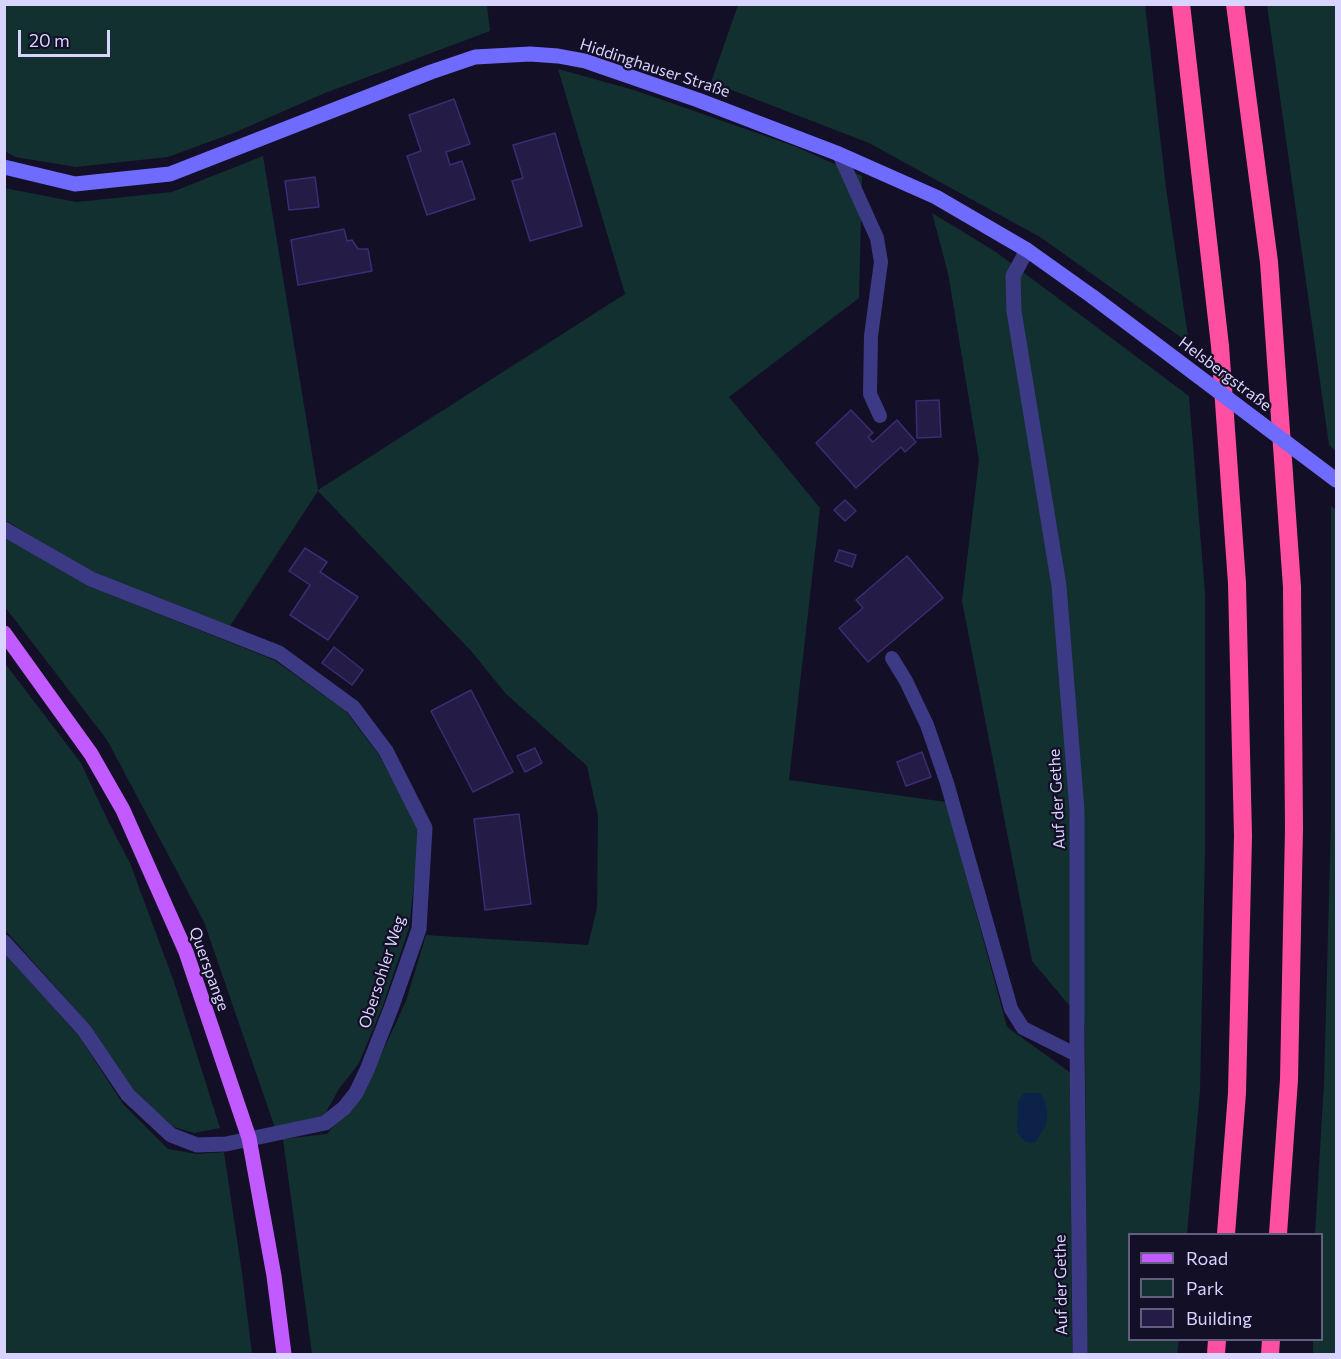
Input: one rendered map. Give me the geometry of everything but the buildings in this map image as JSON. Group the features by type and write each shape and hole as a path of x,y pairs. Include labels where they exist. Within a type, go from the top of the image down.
{"highway":[{"path":"1181,4 1220,346 1237,583 1243,836 1237,1093 1226,1233"},
{"path":"1235,4 1269,262 1292,587 1294,851 1289,1080 1278,1233"}],"main road":[{"name":"Querspange","path":"4,633 91,754 123,810 186,952 249,1138 274,1276 284,1354"}],"street":[{"name":"Hiddinghauser Straße","path":"4,168 75,184 170,174 475,57 530,54 585,61 840,154 936,197 1027,250 1093,297"},
{"name":"Auf der Gethe","path":"1027,250 1013,276 1014,311 1060,597 1077,810 1080,1354"},
{"name":"Helsbergstraße","path":"1093,297 1336,480"},
{"name":"Obersohler Weg","path":"4,529 91,579 279,653 353,707 386,751 425,828 419,928 392,1006 356,1093 344,1108 325,1123 226,1144 197,1145 171,1135 128,1095 84,1030 4,942"}],"lane":[{"path":"840,154 877,238 881,262 871,336 870,394 880,416"},
{"path":"892,658 927,725 944,773 1011,1009 1023,1028 1077,1055"}],"green space":[{"path":"4,5 487,5 490,31 325,93 236,132 168,157 76,167 15,157 5,151"},
{"path":"738,5 1145,5 1166,188 1189,343 1040,237 869,143 711,82"},
{"path":"1267,5 1336,5 1336,451 1329,445"},
{"path":"558,69 634,90 794,146 862,176 859,298 729,397 820,508 789,780 946,802 1007,1027 1071,1073 1072,1354 312,1354 283,1139 327,1134 370,1079 406,1001 426,935 588,945 597,908 598,816 587,766 506,694 472,652 318,491 230,626 94,574 5,520 4,188 77,202 172,192 263,156 318,490 625,294"},
{"path":"932,213 996,252 1189,396 1205,593 1205,855 1200,1091 1187,1233 1128,1233 1128,1341 1179,1341 1177,1354 1086,1354 1085,1024 1032,961 962,601 979,460 948,273"},
{"path":"1331,506 1336,510 1336,1354 1313,1354 1313,1341 1323,1341 1323,1233 1315,1233 1324,1083 1331,823"},
{"path":"5,538 89,586 274,660 345,710 379,755 420,832 409,928 382,1008 359,1063 339,1089 322,1119 275,1128 204,922 107,740 5,607"},
{"path":"4,662 81,763 130,863 174,982 220,1128 194,1133 174,1127 132,1090 90,1026 5,930"},
{"path":"4,953 79,1036 123,1104 168,1149 197,1154 224,1152 252,1354 5,1354"}],"water":[{"path":"1024,1093 1040,1093 1045,1101 1046,1125 1035,1143 1026,1142 1017,1133 1018,1102"}]}
